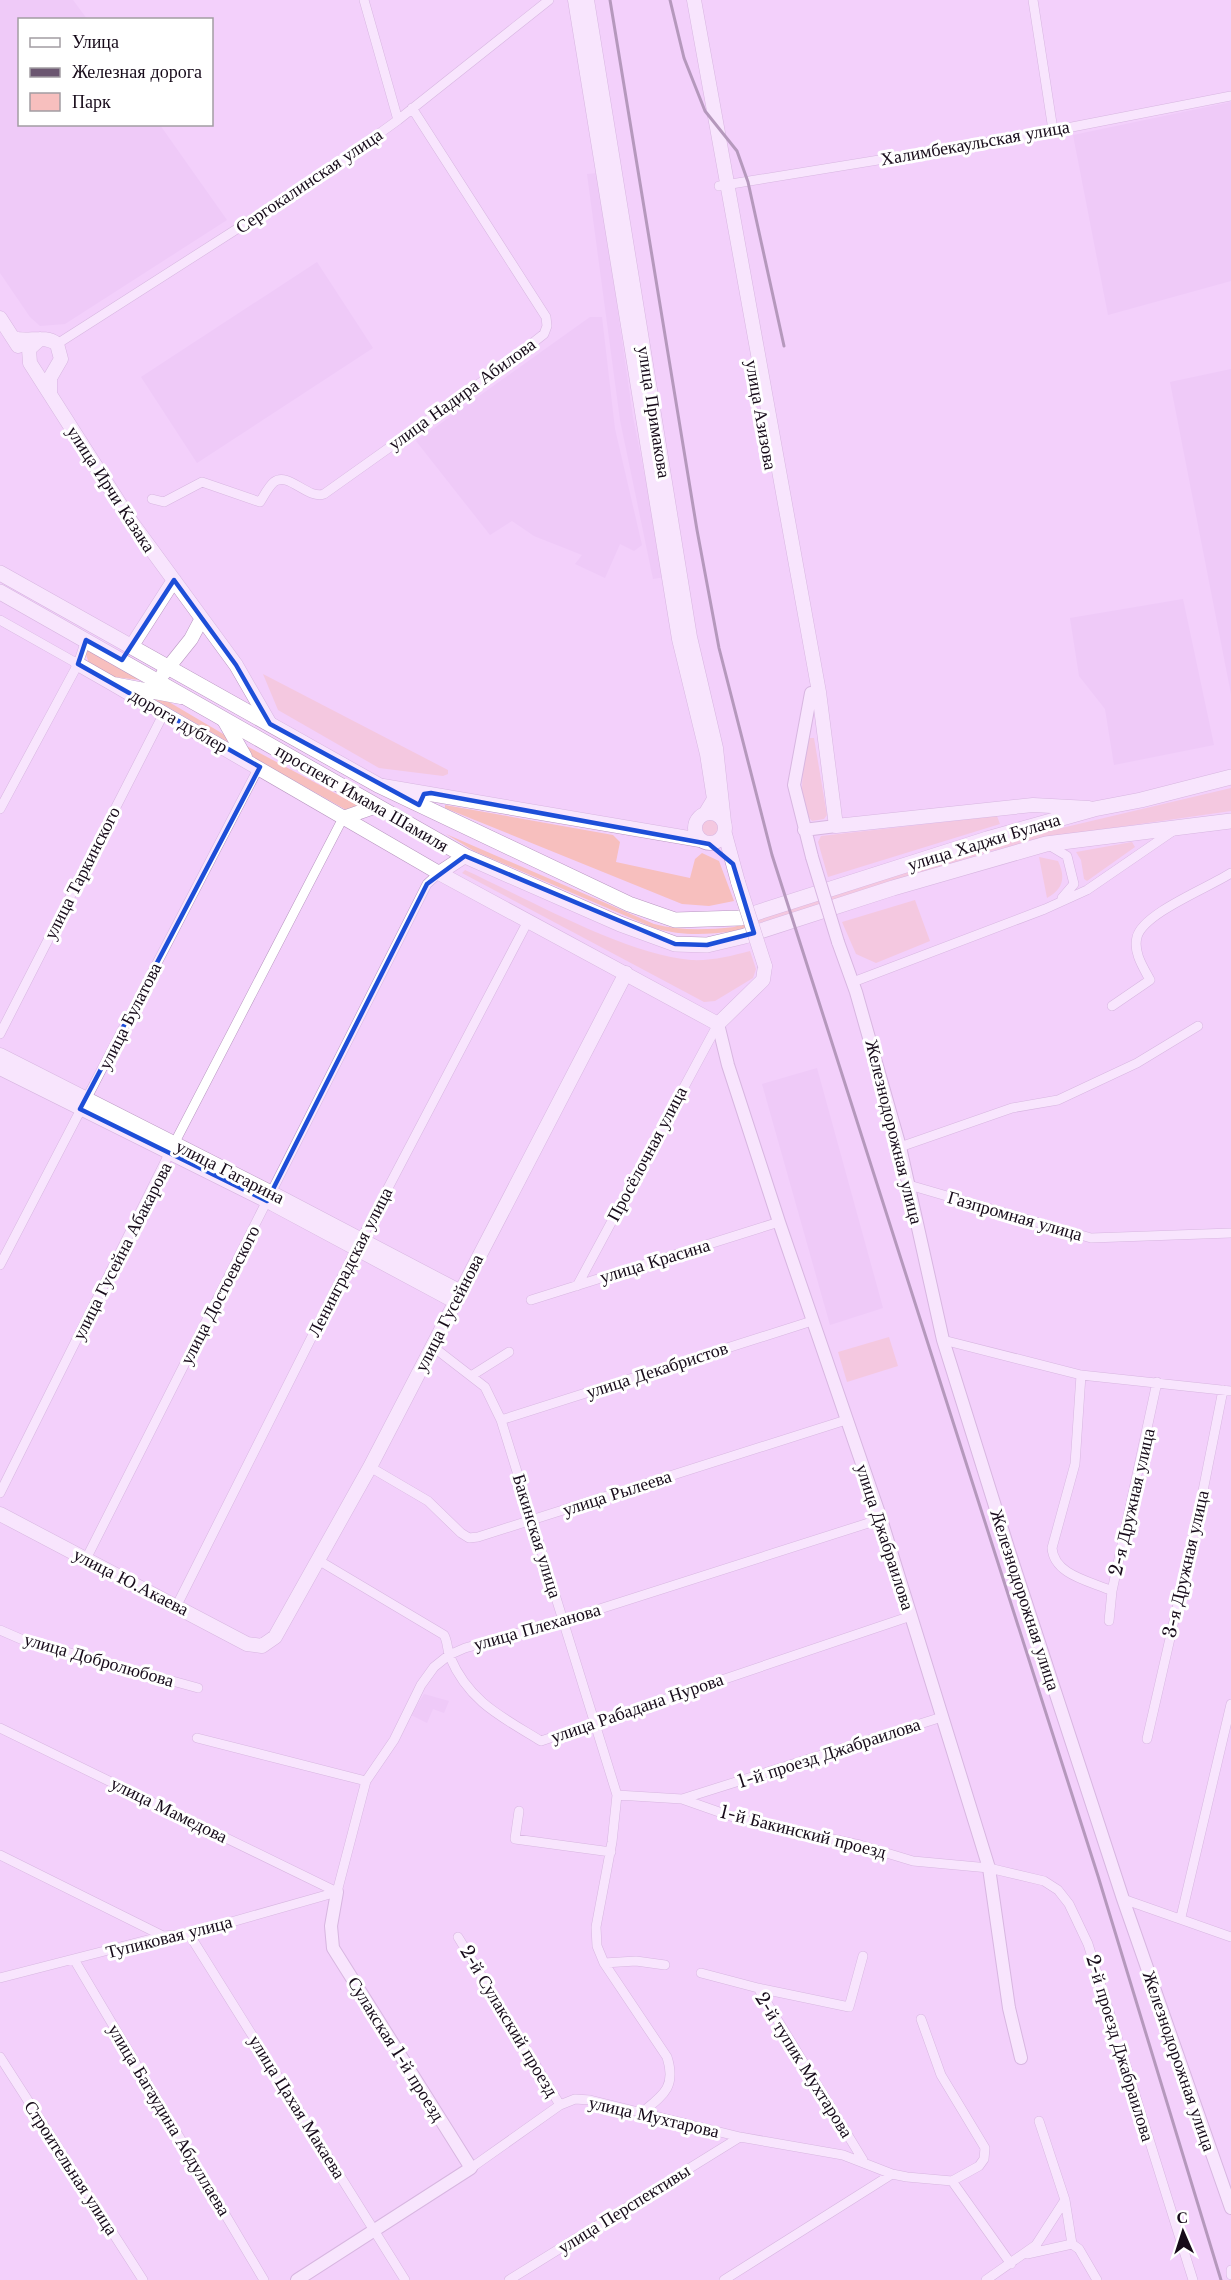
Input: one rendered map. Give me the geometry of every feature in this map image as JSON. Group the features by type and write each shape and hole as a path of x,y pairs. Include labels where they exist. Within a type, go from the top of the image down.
{"main road":[{"name":"улица Примакова","path":"575,0 679,639 707,754 714,799 705,814"},
{"name":"улица Примакова","path":"587,0 690,637 716,748 724,828"},
{"name":"улица Азизова","path":"687,0 815,693 836,826"},
{"name":"улица Азизова","path":"694,0 723,185"},
{"path":"0,318 30,363 43,371 56,367"},
{"path":"13,338 25,341 40,339 57,344 61,359 50,378 51,396"},
{"path":"30,363 29,349 40,339"},
{"name":"улица Ирчи Казака","path":"30,363 132,523 236,665 270,724"},
{"name":"проспект Имама Шамиля","path":"0,573 168,670 378,785 629,904 675,920 740,918"},
{"path":"130,647 174,580"},
{"name":"проспект Имама Шамиля","path":"0,592 465,856 609,919 675,944 707,945 745,936"},
{"path":"156,682 191,639 201,620"},
{"name":"дорога дублер","path":"78,664 246,759"},
{"path":"113,684 183,697"},
{"path":"224,720 246,759"},
{"name":"проспект Имама Шамиля","path":"246,759 439,873 718,1023"},
{"name":"улица Хаджи Булача","path":"740,918 1040,824 1231,777"},
{"name":"проспект Имама Шамиля","path":"378,785 704,842"},
{"path":"422,807 420,802 424,794 431,793"},
{"path":"1033,805 1040,824"},
{"path":"836,826 1033,805 1094,809"},
{"path":"344,818 377,806"},
{"path":"718,1023 763,980 765,966 738,882 724,828 714,813 705,814 695,826 704,842 733,864"},
{"name":"улица Хаджи Булача","path":"745,936 893,888 1046,844 1231,821"},
{"name":"проспект Имама Шамиля","path":"665,834 682,832 695,826"},
{"path":"704,842 720,840 724,828"},
{"path":"439,873 465,856"},
{"name":"улица Гусейнова","path":"262,1646 274,1637 370,1467 626,973"},
{"name":"улица Гагарина","path":"0,1055 83,1105"},
{"name":"улица Гагарина","path":"0,1068 173,1149 457,1296"},
{"name":"улица Ю.Акаева","path":"0,1514 177,1605 247,1644 262,1646"}],"street":[{"path":"364,0 398,120"},
{"name":"Сергокалинская улица","path":"57,344 308,184 398,120 549,0"},
{"path":"1033,0 1053,130"},
{"name":"Халимбекаульская улица","path":"723,185 1053,130 1231,96"},
{"name":"улица Надира Абилова","path":"152,499 164,502 202,482 260,502 273,483 278,480 284,480 313,495 324,494 544,334 547,326 546,317 412,108"},
{"path":"0,620 78,664"},
{"path":"0,809 78,664 86,640"},
{"name":"улица Азизова","path":"815,693 794,785 804,830 838,942"},
{"name":"улица Таркинского","path":"0,1034 164,712"},
{"name":"улица Булатова","path":"0,1265 260,767"},
{"name":"улица Гусейна Абакарова","path":"0,1493 173,1149 344,818"},
{"path":"804,830 836,826"},
{"path":"853,982 1045,909 1087,890 1180,826"},
{"path":"1045,909 1064,896 1074,884 1067,856 1046,844"},
{"name":"улица Достоевского","path":"86,1559 427,884 439,873"},
{"path":"1112,1006 1150,980 1138,955 1136,941 1140,931 1156,916 1231,873"},
{"name":"Ленинградская улица","path":"177,1605 359,1244 528,921"},
{"name":"Железнодорожная улица","path":"838,942 853,982 900,1147 943,1340 1010,1554 1123,1899 1231,2208"},
{"name":"улица Джабраилова","path":"718,1023 728,1065 880,1519 989,1868 1009,2008 1021,2058"},
{"name":"Просёлочная улица","path":"577,1286 718,1023"},
{"path":"900,1147 1012,1108 1058,1100 1137,1063 1198,1026"},
{"name":"Газпромная улица","path":"909,1185 1091,1239 1231,1233"},
{"name":"улица Красина","path":"531,1300 779,1222"},
{"name":"улица Декабристов","path":"501,1420 812,1321"},
{"path":"943,1340 1081,1375 1227,1390"},
{"name":"Бакинская улица","path":"432,1346 485,1387 501,1420 534,1520 562,1621 617,1795 610,1852 596,1927 597,1946 604,1963 667,2057 672,2071 669,2086 661,2097 640,2114"},
{"path":"471,1376 509,1352"},
{"path":"1081,1375 1075,1464 1052,1548 1052,1557 1059,1567 1112,1591"},
{"name":"2-я Дружная улица","path":"1110,1622 1112,1591 1157,1382"},
{"name":"3-я Дружная улица","path":"1147,1738 1227,1390"},
{"name":"улица Рылеева","path":"370,1467 428,1501 469,1538 534,1520 846,1420"},
{"name":"улица Плеханова","path":"338,1892 366,1781 394,1740 421,1685 434,1667 449,1655 465,1648 562,1621 880,1519"},
{"name":"улица Рабадана Нурова","path":"318,1560 444,1635 449,1644 449,1655 479,1701 541,1741 911,1616"},
{"name":"улица Добролюбова","path":"0,1630 23,1640 198,1688"},
{"path":"1181,1917 1226,1753 1231,1704"},
{"name":"1-й проезд Джабраилова","path":"682,1799 942,1717"},
{"name":"улица Мамедова","path":"0,1728 338,1892"},
{"path":"197,1738 366,1781"},
{"name":"1-й Бакинский проезд","path":"617,1795 682,1799 739,1819 860,1845 913,1861 989,1868"},
{"path":"519,1811 515,1839 610,1852"},
{"path":"0,1855 163,1936"},
{"name":"2-й проезд Джабраилова","path":"989,1868 1044,1881 1058,1890 1068,1904 1088,1944 1192,2280"},
{"name":"Сулакская 1-й проезд","path":"338,1892 331,1926 333,1948 471,2168"},
{"name":"Тупиковая улица","path":"0,1978 75,1961 163,1936 189,1934 338,1892"},
{"path":"1123,1899 1181,1917 1231,1937"},
{"path":"136,1944 141,1925"},
{"name":"улица Цахая Макаева","path":"189,1934 405,2280"},
{"name":"2-й Сулакский проезд","path":"458,1937 560,2105"},
{"path":"758,1988 849,2007 863,1956"},
{"name":"улица Багаудина Абдуллаева","path":"75,1961 264,2280"},
{"path":"604,1963 636,1961 665,1965"},
{"name":"2-й тупик Мухтарова","path":"701,1973 758,1988 863,2160"},
{"path":"921,2019 941,2075 985,2148 984,2159 979,2166 951,2181 1011,2264"},
{"name":"Строительная улица","path":"0,2057 143,2280"},
{"name":"улица Мухтарова","path":"297,2280 471,2168 560,2105 575,2099 590,2100 740,2137 843,2155 863,2160 892,2174 951,2181"},
{"path":"1039,2121 1065,2200 1072,2244 1079,2249 1097,2280"},
{"name":"улица Перспективы","path":"509,2280 740,2137"},
{"path":"724,2280 892,2174"},
{"path":"986,2280 1025,2254 1045,2234 1065,2200"},
{"path":"1025,2254 1072,2244"},
{"path":"1231,2270 1231,2275"}],"highlighted area":[{"path":"174,580 236,665 270,724 419,805 424,794 431,793 709,844 733,864 754,933 707,945 675,944 465,856 427,884 267,1201 80,1109 260,767 78,664 86,640 122,660"}],"shaded area":[{"path":"0,0 73,0 86,18 18,18 18,126 161,126 227,220 65,324 40,326 30,317 0,273"},
{"path":"1231,102 1231,281 1108,315 1073,135"},
{"path":"598,173 633,417 665,577 653,579 620,420 587,174"},
{"path":"317,262 373,348 197,463 141,377"},
{"path":"590,317 602,317 615,429 642,545 634,551 620,544 605,578 575,564 582,555 534,536 512,521 490,535 416,441"},
{"path":"1231,369 1231,694 1170,382"},
{"path":"1183,599 1214,745 1114,765 1105,709 1079,676 1070,618"},
{"path":"817,1068 883,1308 830,1325 762,1084"},
{"path":"424,1694 449,1701 444,1713 433,1709 427,1723 411,1715"}],"green space":[{"path":"89,649 140,680 114,677 90,666 85,652"},
{"path":"263,674 448,770 448,774 443,776 379,768 278,710"},
{"path":"142,692 152,692 230,738 235,746"},
{"path":"809,738 814,738 827,815 824,819 812,821 803,804 802,793 803,769"},
{"path":"239,742 361,807 348,811 247,754"},
{"path":"1231,788 1231,811 1049,837 991,851 734,931 714,933 684,934 654,928 474,851 446,834 654,924 684,929 713,929 734,927 989,845"},
{"path":"445,805 613,835 620,842 616,862 690,878 695,859 702,853 719,861 734,901 709,906 682,904 445,808"},
{"path":"997,816 1000,824 828,877 818,842 821,836"},
{"path":"710,819 716,822 719,828 716,834 710,837 704,834 701,828 704,822"},
{"path":"1132,842 1135,847 1087,881 1084,879 1081,860 1076,852"},
{"path":"1039,857 1058,861 1062,873 1060,887 1047,898"},
{"path":"465,870 576,924 637,948 665,956 706,960 750,951 756,969 753,978 715,1001 704,1002 462,873"},
{"path":"915,900 930,941 876,963 856,954 842,922"},
{"path":"889,1337 898,1366 847,1382 838,1352"}],"railway":[{"path":"610,0 697,530 719,648 772,855 1098,1876 1221,2280"},
{"path":"670,0 684,58 705,111 737,151 748,182 784,346"}]}
